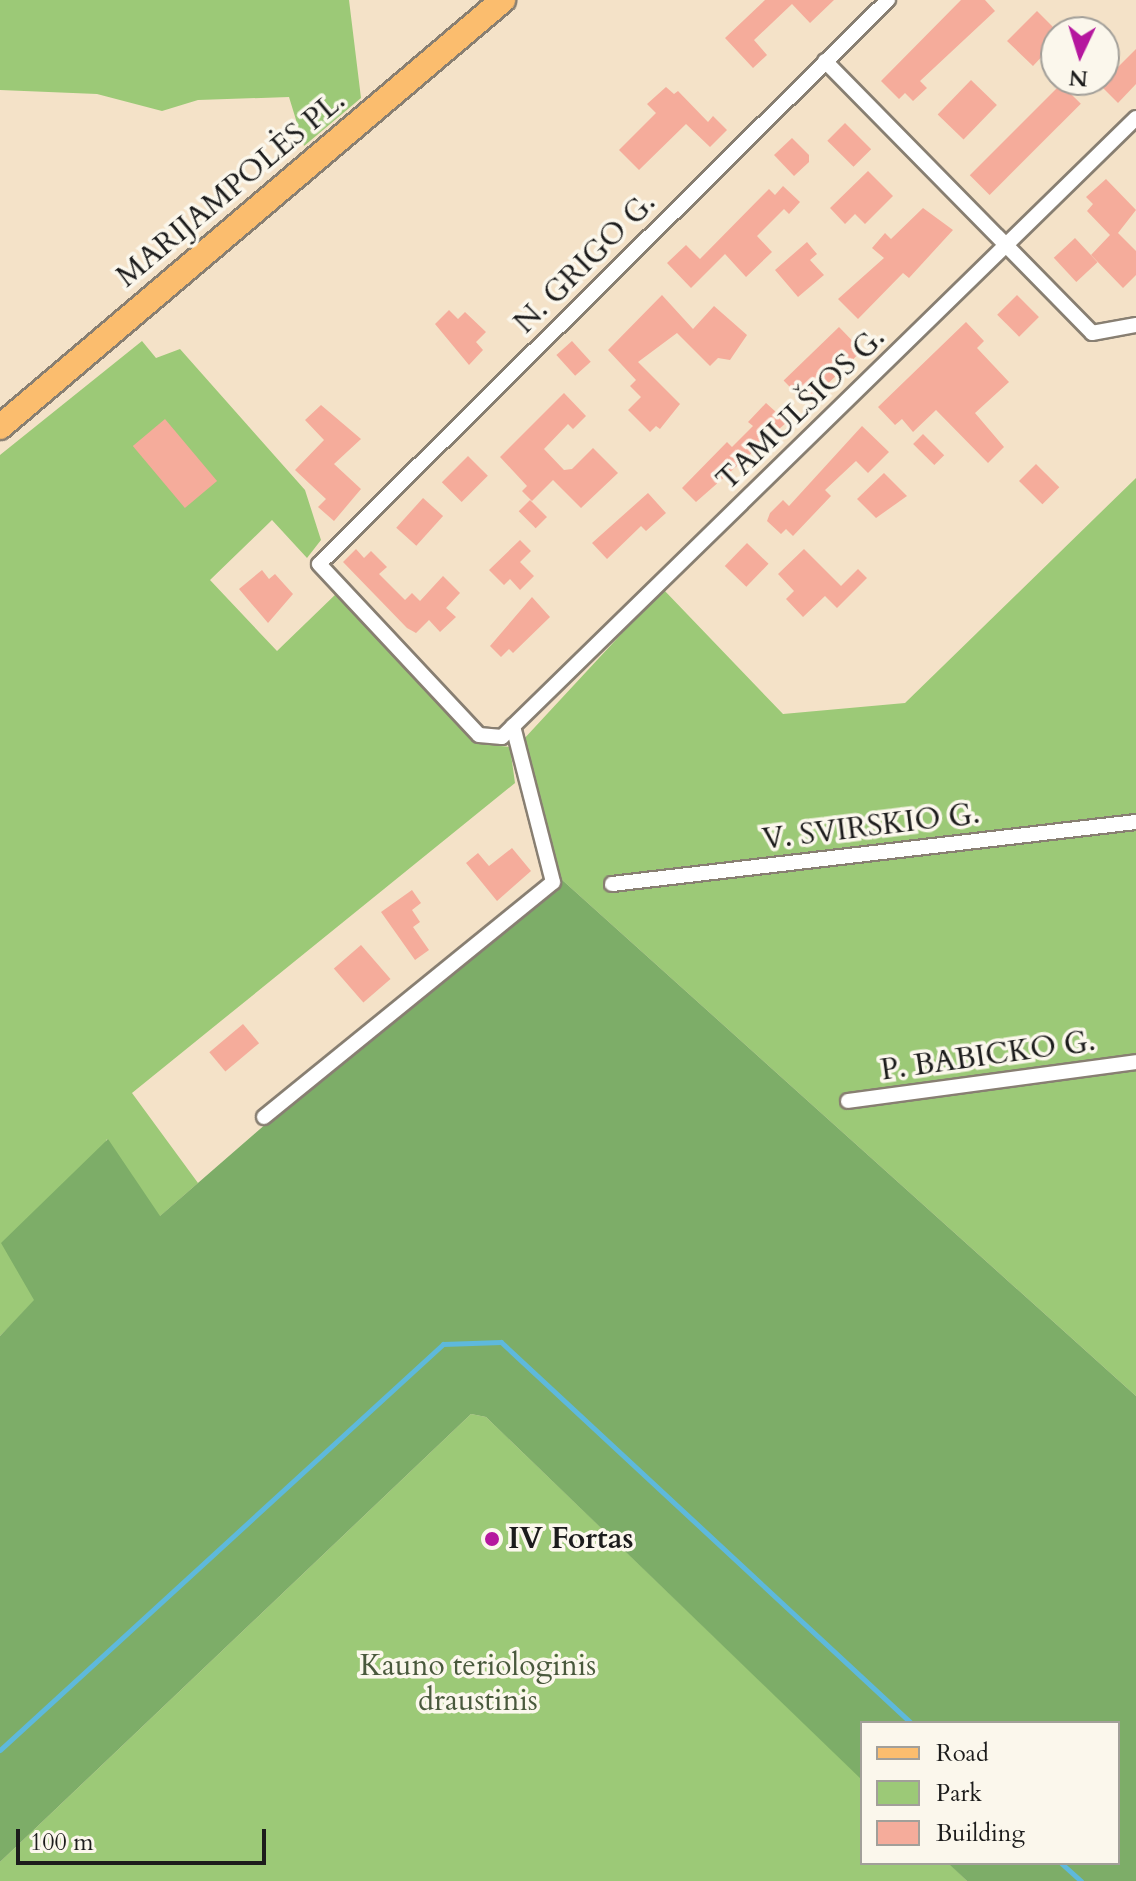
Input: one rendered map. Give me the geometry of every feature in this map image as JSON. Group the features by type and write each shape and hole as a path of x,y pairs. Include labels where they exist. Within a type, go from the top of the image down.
{"main road":[{"name":"MARIJAMPOLĖS PL.","path":"0,427 503,0"}],"street":[{"name":"N. GRIGO G.","path":"507,731 479,735 319,564 888,0"},
{"path":"825,61 1092,333 1136,325"},
{"name":"TAMULŠIOS G.","path":"507,731 1136,118"},
{"path":"264,1117 553,882 507,731"},
{"name":"V. SVIRSKIO G.","path":"612,884 1136,822"},
{"name":"P. BABICKO G.","path":"848,1101 1136,1062"}],"green space":[{"path":"0,0 349,0 361,98 304,146 289,97 198,100 162,111 97,94 0,90"},
{"path":"142,341 156,358 180,349 305,490 321,540 307,558 272,520 210,580 277,651 337,593 474,743 510,747 515,783 132,1093 198,1183 159,1217 107,1139 34,1301 0,1336 0,455"},
{"path":"1136,478 1136,1396 560,878 522,741 663,589 783,714 905,703"},
{"name":"IV Fortas","path":"560,878 1136,1396 1136,1881 967,1881 950,1865 1120,1865 1120,1721 860,1721 860,1778 486,1417 471,1414 0,1862 0,1336 34,1300 1,1243 108,1139 160,1216 321,1076 477,955"},
{"name":"Kauno teriologinis draustinis","path":"471,1414 486,1417 860,1777 860,1865 951,1865 967,1881 0,1881 0,1862"}],"building":[{"path":"765,0 834,0 810,23 792,4 754,40 767,55 753,68 725,38"},
{"path":"961,0 985,0 995,11 920,81 927,88 913,101 905,93 899,99 881,81"},
{"path":"1037,11 1042,16 1040,58 1033,66 1007,41"},
{"path":"1136,49 1136,84 1118,103 1111,96 1120,96 1120,65"},
{"path":"971,80 997,105 964,140 938,115"},
{"path":"666,87 674,94 678,91 708,122 713,116 727,130 710,147 686,124 639,170 619,150 656,113 647,104"},
{"path":"1049,96 1073,96 1081,104 990,195 970,175"},
{"path":"845,123 871,149 853,167 827,141"},
{"path":"792,138 809,155 809,162 794,176 774,155"},
{"path":"868,171 893,196 865,224 855,214 845,224 830,208"},
{"path":"1106,179 1136,210 1118,233 1136,251 1136,275 1123,288 1091,255 1110,235 1087,211 1093,204 1086,197"},
{"path":"783,186 800,202 789,214 784,209 757,236 772,252 746,277 725,254 691,288 667,263 686,245 700,259 769,189 775,195"},
{"path":"923,208 953,230 909,278 903,273 858,319 838,299 884,258 872,248 885,233 891,239"},
{"path":"1075,238 1098,262 1076,282 1054,258"},
{"path":"807,242 817,254 810,260 824,275 798,297 775,270"},
{"path":"662,295 693,329 714,306 747,335 730,360 718,358 710,366 677,333 638,362 680,404 660,429 656,426 650,432 628,410 641,397 630,386 636,380 608,350"},
{"path":"1017,295 1039,317 1019,337 997,315"},
{"path":"449,310 458,319 465,312 486,332 476,342 483,350 469,365 435,324"},
{"path":"966,322 984,341 977,348 1009,382 975,413 1004,447 988,463 936,410 913,432 902,419 895,425 878,407"},
{"path":"839,327 862,351 807,404 784,380"},
{"path":"572,341 591,362 575,376 556,355"},
{"path":"564,393 586,416 573,429 568,424 544,449 564,470 572,469 593,448 618,473 581,508 553,480 532,501 522,491 527,486 500,457"},
{"path":"766,403 787,422 696,502 682,488 727,442 732,447 753,426 748,422"},
{"path":"321,405 361,439 334,464 361,489 334,521 318,507 326,499 295,470 324,440 305,420"},
{"path":"165,419 217,481 185,508 133,446"},
{"path":"862,426 889,452 868,473 856,461 825,490 831,496 793,536 786,529 781,534 767,521 770,513 783,500 789,506"},
{"path":"923,434 944,455 934,465 913,444"},
{"path":"468,456 488,476 462,502 442,482"},
{"path":"1036,464 1059,487 1042,504 1019,481"},
{"path":"884,473 907,496 876,518 857,499"},
{"path":"648,493 666,513 646,531 641,526 607,559 592,543"},
{"path":"423,498 443,516 416,546 396,528"},
{"path":"530,500 547,517 536,528 519,511"},
{"path":"520,540 531,551 520,562 534,576 520,590 510,579 504,585 489,570"},
{"path":"747,543 769,564 746,587 725,566"},
{"path":"356,549 364,558 371,551 387,567 379,574 405,600 412,593 420,601 443,576 460,593 446,608 456,617 440,632 429,620 416,633 407,628 343,562"},
{"path":"804,549 841,586 858,569 867,578 837,608 825,596 803,617 786,599 794,591 778,574"},
{"path":"262,570 269,579 275,574 293,594 268,623 239,589"},
{"path":"532,597 550,617 513,653 509,649 501,657 490,646"},
{"path":"512,848 531,871 497,901 466,863 478,853 489,866"},
{"path":"412,890 421,903 412,910 420,922 413,927 429,950 415,960 381,912"},
{"path":"361,945 391,979 363,1003 334,969"},
{"path":"243,1024 259,1043 225,1071 209,1052"}],"waterway":[{"path":"0,1750 443,1344 501,1342 909,1721"},
{"path":"1063,1865 1081,1881"}],"place":[{"name":"IV Fortas","path":"492,1539"}]}
